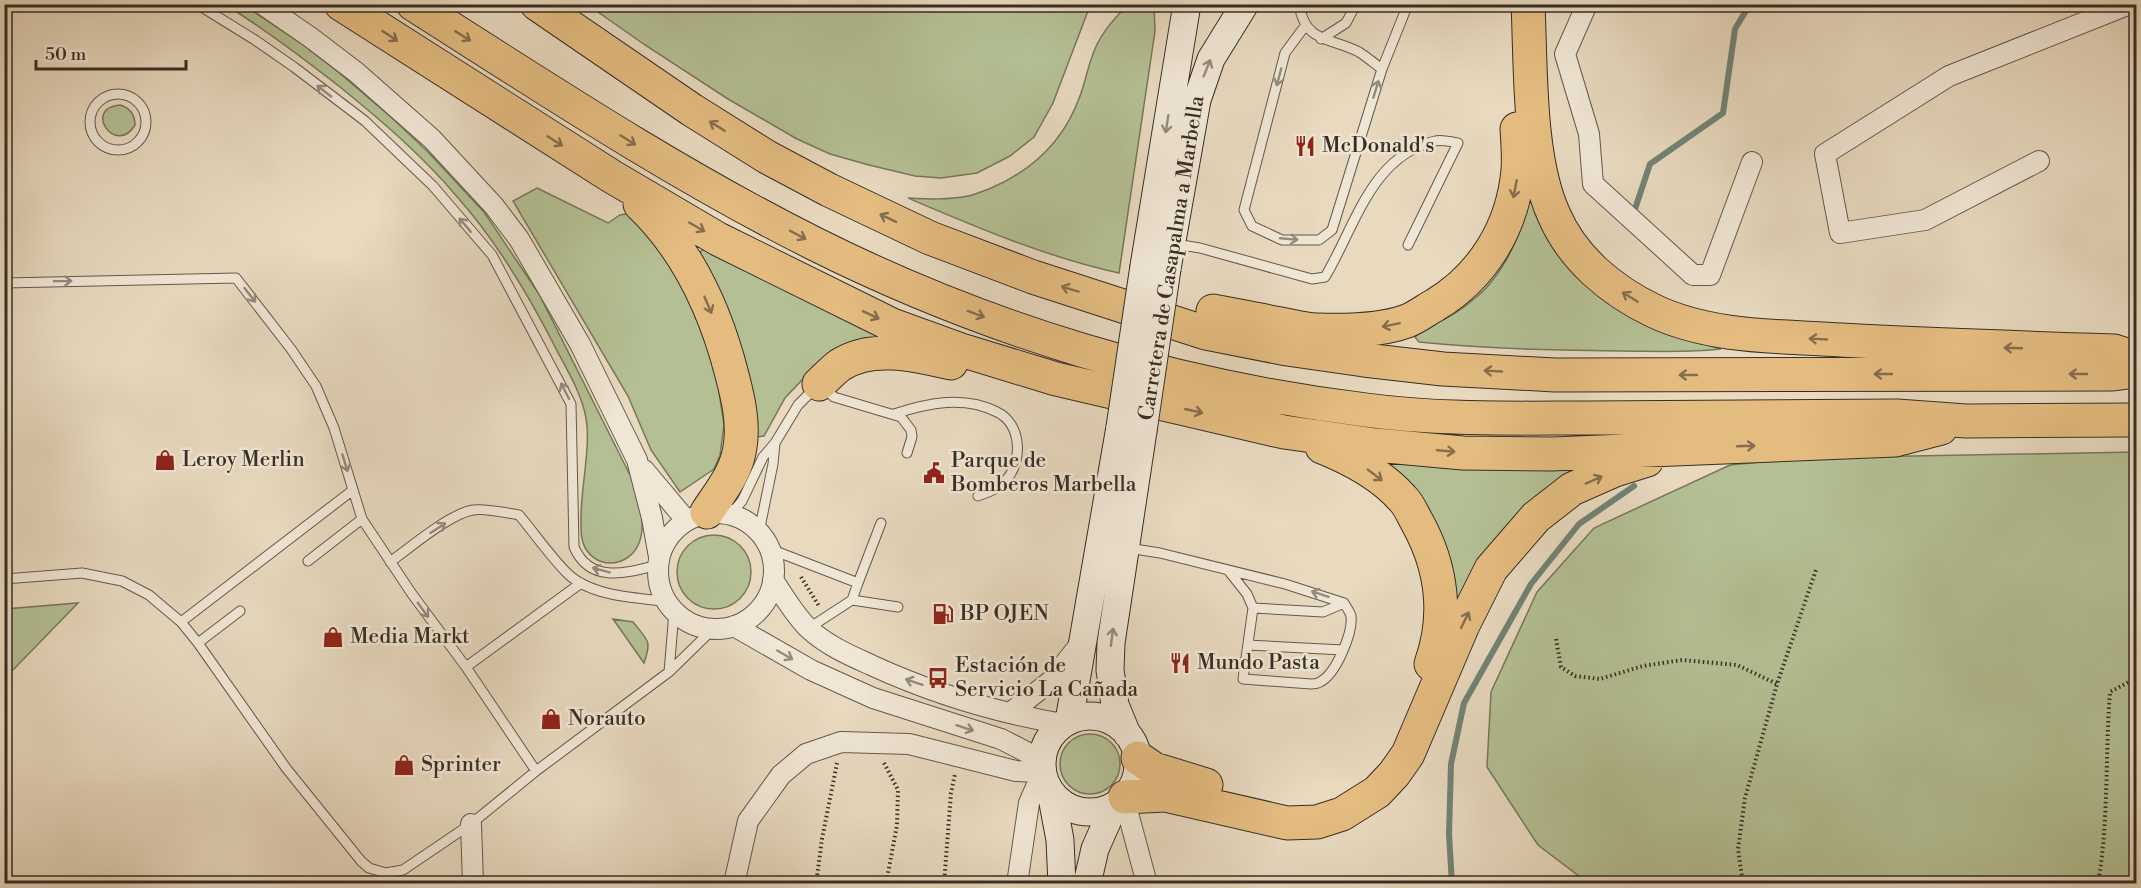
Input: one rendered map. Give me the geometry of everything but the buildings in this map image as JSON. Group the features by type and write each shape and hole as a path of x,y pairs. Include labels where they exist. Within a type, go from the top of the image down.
{"highway":[{"path":"341,4 611,176 718,239 892,325 961,350 1056,378 1284,432 1375,445 1463,453 1552,454 1895,440 1966,421"},
{"path":"413,4 640,148 815,244 957,307 1034,336 1201,382 1285,399 1370,411 1455,418 1897,416 1966,421 2136,420"},
{"path":"537,4 692,110 766,157 829,190 930,238 1033,277 1206,333 1287,349 1443,369 1555,375 2113,374 2136,371"},
{"path":"1125,306 1210,310 1314,330 1351,330 1408,321 1448,297 1468,281 1485,261 1498,239 1515,191 1518,149 1512,4"},
{"path":"1528,4 1535,137 1544,187 1554,216 1575,251 1596,274 1629,297 1654,311 1682,321 1749,335 1940,346 2114,351 2136,358"},
{"path":"611,176 652,215 683,256 706,299 726,350 739,405 740,447 736,465 708,516"},
{"path":"819,384 841,364 875,352 917,355 1007,376 1056,378"},
{"path":"1132,746 1154,769 1267,802 1299,806 1340,799 1370,778 1397,746 1436,649 1442,603 1437,568 1425,535 1404,500 1372,471 1334,452 1284,432"},
{"path":"1121,800 1165,795 1287,823 1317,822 1342,814 1377,792 1399,767 1408,753 1463,625 1491,569 1536,517 1572,489 1615,470 1688,448"}],"main road":[{"name":"Carretera de Casapalma a Marbella","path":"1066,722 1131,429 1156,268 1186,4"},
{"name":"Carretera de Casapalma a Marbella","path":"1156,268 1173,243 1190,131 1200,89 1211,59 1245,4"},
{"name":"Carretera de Casapalma a Marbella","path":"1131,429 1125,547 1111,643 1110,670 1115,705 1132,746"},
{"path":"1062,884 1059,840 1045,776 1048,740 1066,722 1089,716 1100,717 1120,726 1132,746 1136,779 1121,800 1095,849 1088,884"},
{"path":"1045,776 1069,807 1080,811 1103,810 1121,800"}],"street":[{"path":"262,4 334,55 381,93 432,139 494,206 519,239 550,290 580,344 637,460 671,505 708,516 746,521 759,532 770,549 774,567 767,600 756,614 743,623 712,630 685,621 669,606 659,587 652,518 637,460"},
{"path":"1587,4 1565,54 1589,134 1593,184 1693,275 1710,275 1752,162"},
{"path":"2039,161 1925,220 1840,233 1825,154 1949,76 2130,4"},
{"path":"658,561 670,534 708,516"},
{"path":"773,580 809,628 822,639 849,655 893,675 970,702 1010,713 1066,722"},
{"path":"734,626 811,670 873,698 1001,739 1045,776"},
{"path":"1010,713 1052,680 1084,639"},
{"path":"734,884 748,821 781,775 806,754 841,742 875,745 909,744 1045,776"},
{"path":"1017,884 1029,803 1045,776"},
{"path":"1121,800 1148,884"},
{"path":"471,824 473,884"}],"lane":[{"path":"197,4 255,40 365,121 434,186 492,255 571,404 574,547 578,557 586,565 608,573 628,573 658,561"},
{"path":"1321,39 1346,23 1356,4"},
{"path":"1305,26 1285,53 1244,210 1252,226 1282,240 1319,240 1332,230 1382,69 1408,4"},
{"path":"1298,6 1305,26 1321,39 1358,52 1382,69"},
{"path":"119,94 127,96 135,100 144,112 146,122 144,132 133,146 117,150 109,149 95,138 90,122 91,115 98,102 104,98 119,94"},
{"path":"1173,243 1312,279 1326,277 1353,218 1381,174 1407,151 1437,140 1458,142 1408,245"},
{"path":"4,283 236,278 291,349 316,386 334,428 362,519 536,771"},
{"path":"708,516 742,501 763,457 775,443 798,405 819,384 834,397 901,417 911,430 912,437 907,453"},
{"path":"894,414 943,402 964,402 998,412 1005,417 1011,424 1017,444 1014,470 993,490 978,496"},
{"path":"759,532 775,443"},
{"path":"180,622 353,490"},
{"path":"390,562 457,516 474,510 519,515 568,574 581,584 624,598 669,606 669,672"},
{"path":"308,561 362,519"},
{"path":"809,628 852,600 881,523"},
{"path":"1125,547 1160,553 1286,584 1344,603 1351,615 1349,630 1336,665 1327,676 1320,682 1311,684 1243,679 1253,608 1247,594 1228,570"},
{"path":"770,549 858,584"},
{"path":"4,579 82,573 122,581 149,595 180,622 198,643 286,768 369,868 387,873 403,870 471,824 536,771 669,672 712,630"},
{"path":"466,667 581,584"},
{"path":"852,600 898,607"},
{"path":"1253,608 1323,612 1344,603"},
{"path":"198,643 240,611"},
{"path":"1248,645 1343,650"}],"path":[{"path":"1743,884 1738,849 1745,798 1777,684 1816,570"},
{"path":"1556,639 1561,667 1575,676 1600,679 1643,666 1682,660 1737,666 1777,684"},
{"path":"2098,884 2106,800 2110,692 2136,678"},
{"path":"816,884 822,839 841,742"},
{"path":"875,745 898,790 897,825 886,884"},
{"path":"944,884 951,793 959,757"}],"green space":[{"path":"1129,4 1154,5 1155,31 1119,273 1038,250 908,198 946,199 971,195 1005,182 1045,153 1065,127 1073,112 1098,42"},
{"path":"226,5 244,5 337,71 428,152 484,212 539,294 631,477 639,501 642,527 639,543 630,556 616,562 601,562 588,552 582,540 581,505 587,441 584,408 571,377 531,302 473,215 446,184 387,126 298,55"},
{"path":"588,5 1069,5 1088,11 1053,103 1034,137 1010,156 977,173 941,178 915,176 869,165 830,154 797,139 728,99"},
{"path":"120,105 131,112 135,125 127,133 119,136 112,134 103,121 104,114 109,108"},
{"path":"537,188 608,223 620,215 631,213 675,268 711,354 724,425 720,455 714,469 680,492 651,450 628,396 513,201"},
{"path":"1532,189 1687,339 1721,349 1670,352 1569,350 1495,348 1419,342 1415,337 1466,306 1495,277 1519,234"},
{"path":"703,249 892,339 819,362 785,398 764,436 757,437 698,255"},
{"path":"2136,452 2136,883 1588,883 1538,845 1487,767 1491,692 1537,592 1594,528 1730,465 1804,458"},
{"path":"1377,458 1585,469 1460,611 1451,602"},
{"path":"714,535 735,541 745,551 751,572 745,593 735,603 714,609 693,603 683,593 677,572 683,551 693,541"},
{"path":"78,603 10,673 5,695 5,609"},
{"path":"613,619 633,622 645,637 648,650 644,663"},
{"path":"1090,734 1107,739 1115,747 1120,764 1115,781 1107,789 1090,794 1073,789 1065,781 1060,764 1065,747 1073,739"}],"waterway":[{"path":"1634,212 1650,164 1723,113 1735,29 1750,4"},
{"path":"1452,884 1449,834 1451,764 1464,703 1531,584 1579,524 1634,486"}],"place":[{"name":"McDonald's","path":"1305,146"},
{"name":"Leroy Merlin","path":"165,460"},
{"name":"Parque de Bomberos Marbella","path":"934,473"},
{"name":"BP OJEN","path":"943,614"},
{"name":"Media Markt","path":"333,637"},
{"name":"Mundo Pasta","path":"1180,663"},
{"name":"Estación de Servicio La Cañada","path":"938,678"},
{"name":"Norauto","path":"551,719"},
{"name":"Sprinter","path":"404,765"}]}
